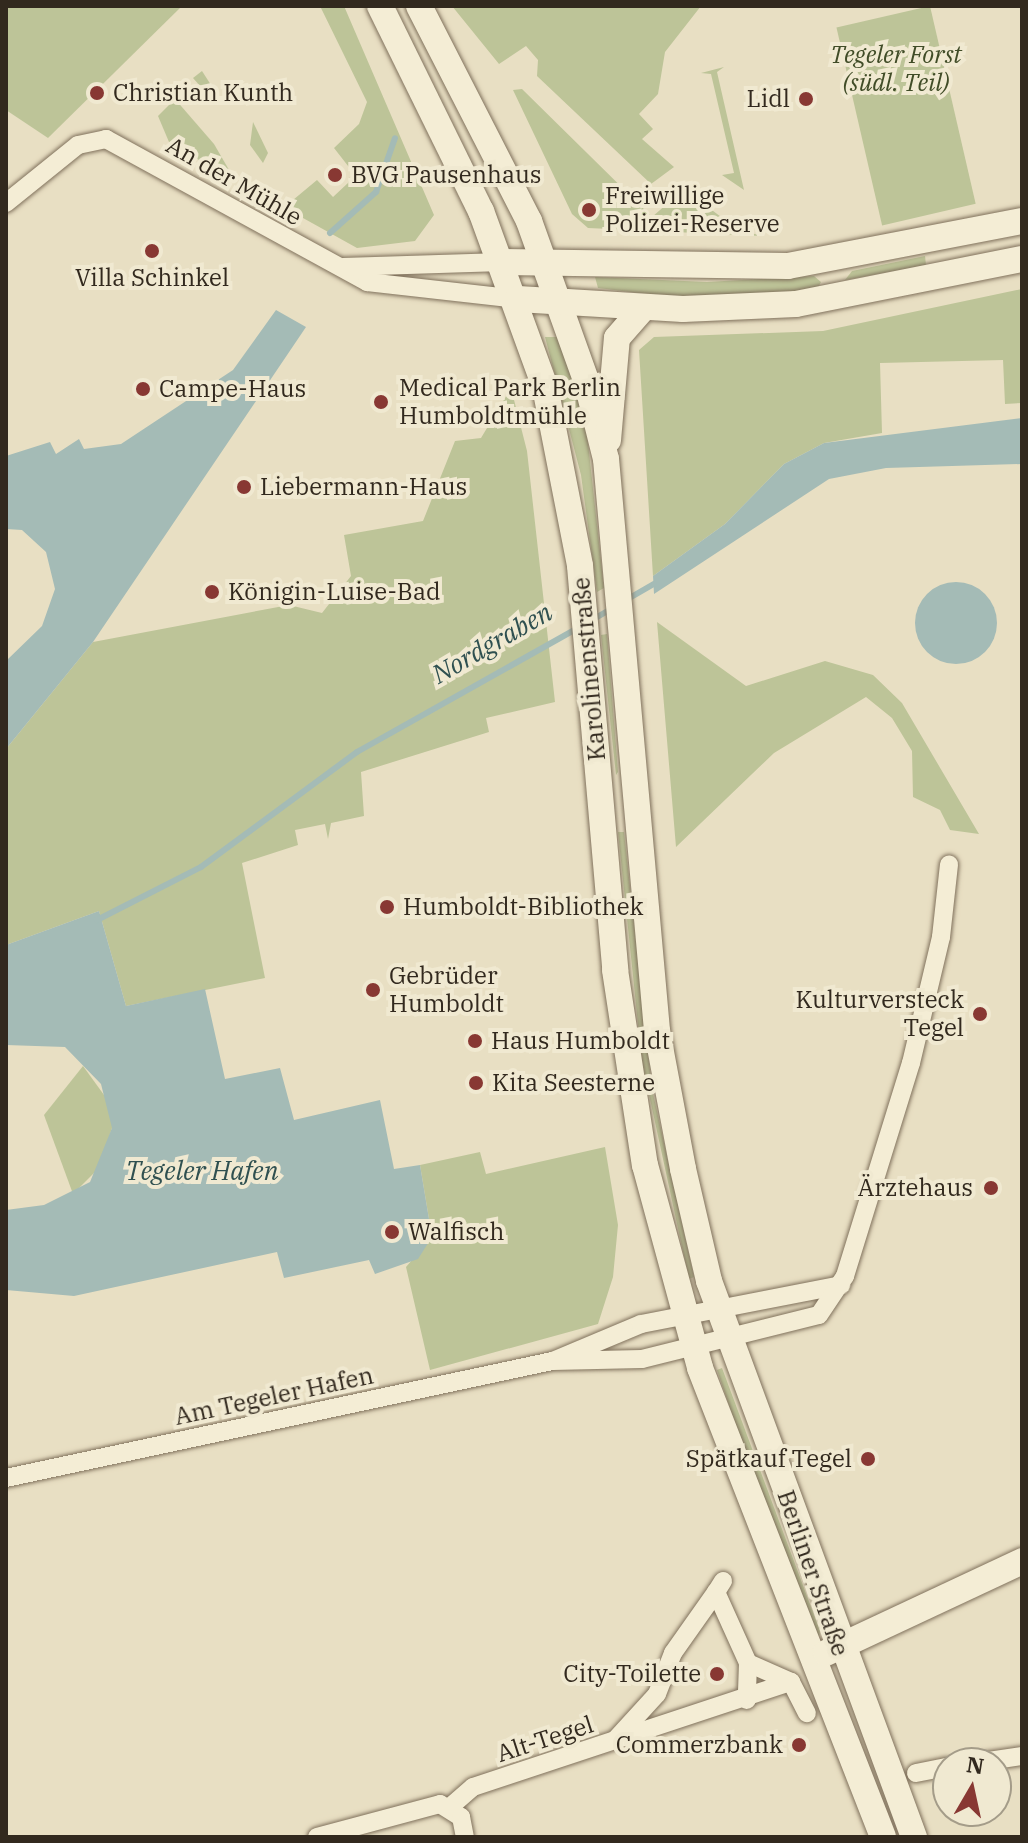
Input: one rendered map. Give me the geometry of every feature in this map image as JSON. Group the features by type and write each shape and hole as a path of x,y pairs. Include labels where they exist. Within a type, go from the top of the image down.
{"main road":[{"name":"Karolinenstraße","path":"380,6 440,123 503,262 518,299 559,441 583,599 615,970 645,1165 682,1314"},
{"name":"Karolinenstraße","path":"419,6 466,89 544,263 559,302 606,459 657,1031 719,1307"},
{"path":"503,262 788,266 1022,221"},
{"path":"518,299 644,307 837,300 1022,259"},
{"path":"606,459 617,338 644,307"},
{"name":"Berliner Straße","path":"719,1307 839,1647 914,1837"},
{"name":"Berliner Straße","path":"682,1314 811,1659 883,1837"},
{"path":"811,1659 1022,1561"}],"street":[{"name":"An der Mühle","path":"6,203 78,145 106,139 336,267 398,289 518,299"},
{"path":"336,267 503,262"},
{"path":"841,1285 914,1050 949,864"},
{"name":"Am Tegeler Hafen","path":"552,1361 610,1332 682,1314 841,1285"},
{"name":"Am Tegeler Hafen","path":"6,1478 552,1361 642,1359 730,1339 819,1315 841,1285"},
{"path":"612,1743 657,1694 673,1653 719,1586 748,1663 747,1700"},
{"path":"748,1663 791,1682 807,1713"},
{"name":"Alt-Tegel","path":"450,1807 473,1787 747,1700 791,1682"},
{"path":"916,1773 932,1770"},
{"path":"317,1837 426,1806 450,1807 465,1837"}],"green space":[{"path":"6,6 182,6 48,138 6,110"},
{"path":"320,6 344,6 434,215 415,241 357,248 294,213 293,200 317,180 333,197 348,183 352,171 334,148 359,124 367,102"},
{"path":"452,6 701,6 665,52 658,94 639,114 653,129 642,139 674,167 651,184 537,76 538,60 526,46 499,64"},
{"name":"Tegeler Forst (südl. Teil)","path":"930,6 976,204 882,225 836,28"},
{"path":"724,67 717,72 744,190 722,175 734,173 711,74 701,73"},
{"path":"202,71 220,99 216,104 193,78"},
{"path":"522,89 652,217 684,189 737,229 762,236 588,228 572,214 513,90"},
{"path":"175,99 214,144 236,182 169,142 158,116"},
{"path":"253,122 268,153 263,163 250,145"},
{"path":"925,256 926,265 845,280 852,271"},
{"path":"814,276 821,282 816,291 671,297 598,288 595,277 707,282"},
{"path":"1022,289 1022,403 1005,404 1003,360 880,363 882,433 824,443 784,464 725,524 653,576 639,350 654,337 823,331"},
{"path":"545,337 561,337 586,425 604,588 597,592 581,475"},
{"path":"511,388 527,451 555,702 486,718 489,732 361,772 364,816 331,823 328,839 325,824 295,830 298,845 242,863 265,978 126,1006 99,911 6,945 6,749 93,642 289,605 322,613 351,576 344,535 423,521 455,441 481,438"},
{"path":"657,622 746,686 825,661 873,675 902,703 979,834 950,830 940,810 913,797 912,751 892,718 866,697 774,753 676,847"},
{"path":"607,634 618,772 616,775 601,635"},
{"path":"618,832 624,832 652,1089 694,1277 689,1279 642,1062"},
{"path":"83,1066 112,1106 112,1128 99,1168 73,1194 44,1115"},
{"path":"605,1147 618,1225 613,1277 598,1324 430,1370 406,1267 432,1237 420,1165 480,1152 486,1174"},
{"path":"722,1368 820,1631 819,1637 735,1423 717,1370"}],"water":[{"path":"276,310 306,327 93,642 6,749 6,661 42,626 55,589 46,552 22,530 6,529 6,456 50,442 56,454 79,439 84,449 121,444 233,370"},
{"path":"1022,418 1022,464 886,468 829,479 654,594 653,576 725,524 784,464 824,443"},
{"path":"956,582 972,585 985,594 994,607 997,623 994,639 985,652 972,661 956,664 940,661 927,652 918,639 915,623 918,607 927,594 940,585"},
{"name":"Tegeler Hafen","path":"99,911 126,1006 205,989 225,1079 280,1068 294,1120 380,1100 394,1169 420,1165 432,1237 418,1259 375,1274 369,1260 284,1278 277,1252 74,1296 6,1290 6,1210 44,1205 90,1182 112,1128 101,1084 65,1047 6,1045 6,945"}],"waterway":[{"path":"330,233 376,192 395,138"},
{"name":"Nordgraben","path":"626,600 654,584"},
{"name":"Nordgraben","path":"592,620 613,608"},
{"name":"Nordgraben","path":"97,920 201,867 357,752 578,628"}],"place":[{"name":"Christian Kunth","path":"97,93"},
{"name":"Lidl","path":"806,99"},
{"name":"BVG Pausenhaus","path":"335,175"},
{"name":"Freiwillige Polizei-Reserve","path":"589,210"},
{"name":"Villa Schinkel","path":"152,251"},
{"name":"Campe-Haus","path":"143,389"},
{"name":"Medical Park Berlin Humboldtmühle","path":"381,402"},
{"name":"Liebermann-Haus","path":"244,487"},
{"name":"Königin-Luise-Bad","path":"212,592"},
{"name":"Humboldt-Bibliothek","path":"387,907"},
{"name":"Gebrüder Humboldt","path":"373,990"},
{"name":"Kulturversteck Tegel","path":"980,1014"},
{"name":"Haus Humboldt","path":"475,1041"},
{"name":"Kita Seesterne","path":"476,1083"},
{"name":"Ärztehaus","path":"991,1188"},
{"name":"Walfisch","path":"392,1232"},
{"name":"Spätkauf Tegel","path":"868,1459"},
{"name":"City-Toilette","path":"717,1674"},
{"name":"Commerzbank","path":"799,1745"}]}
